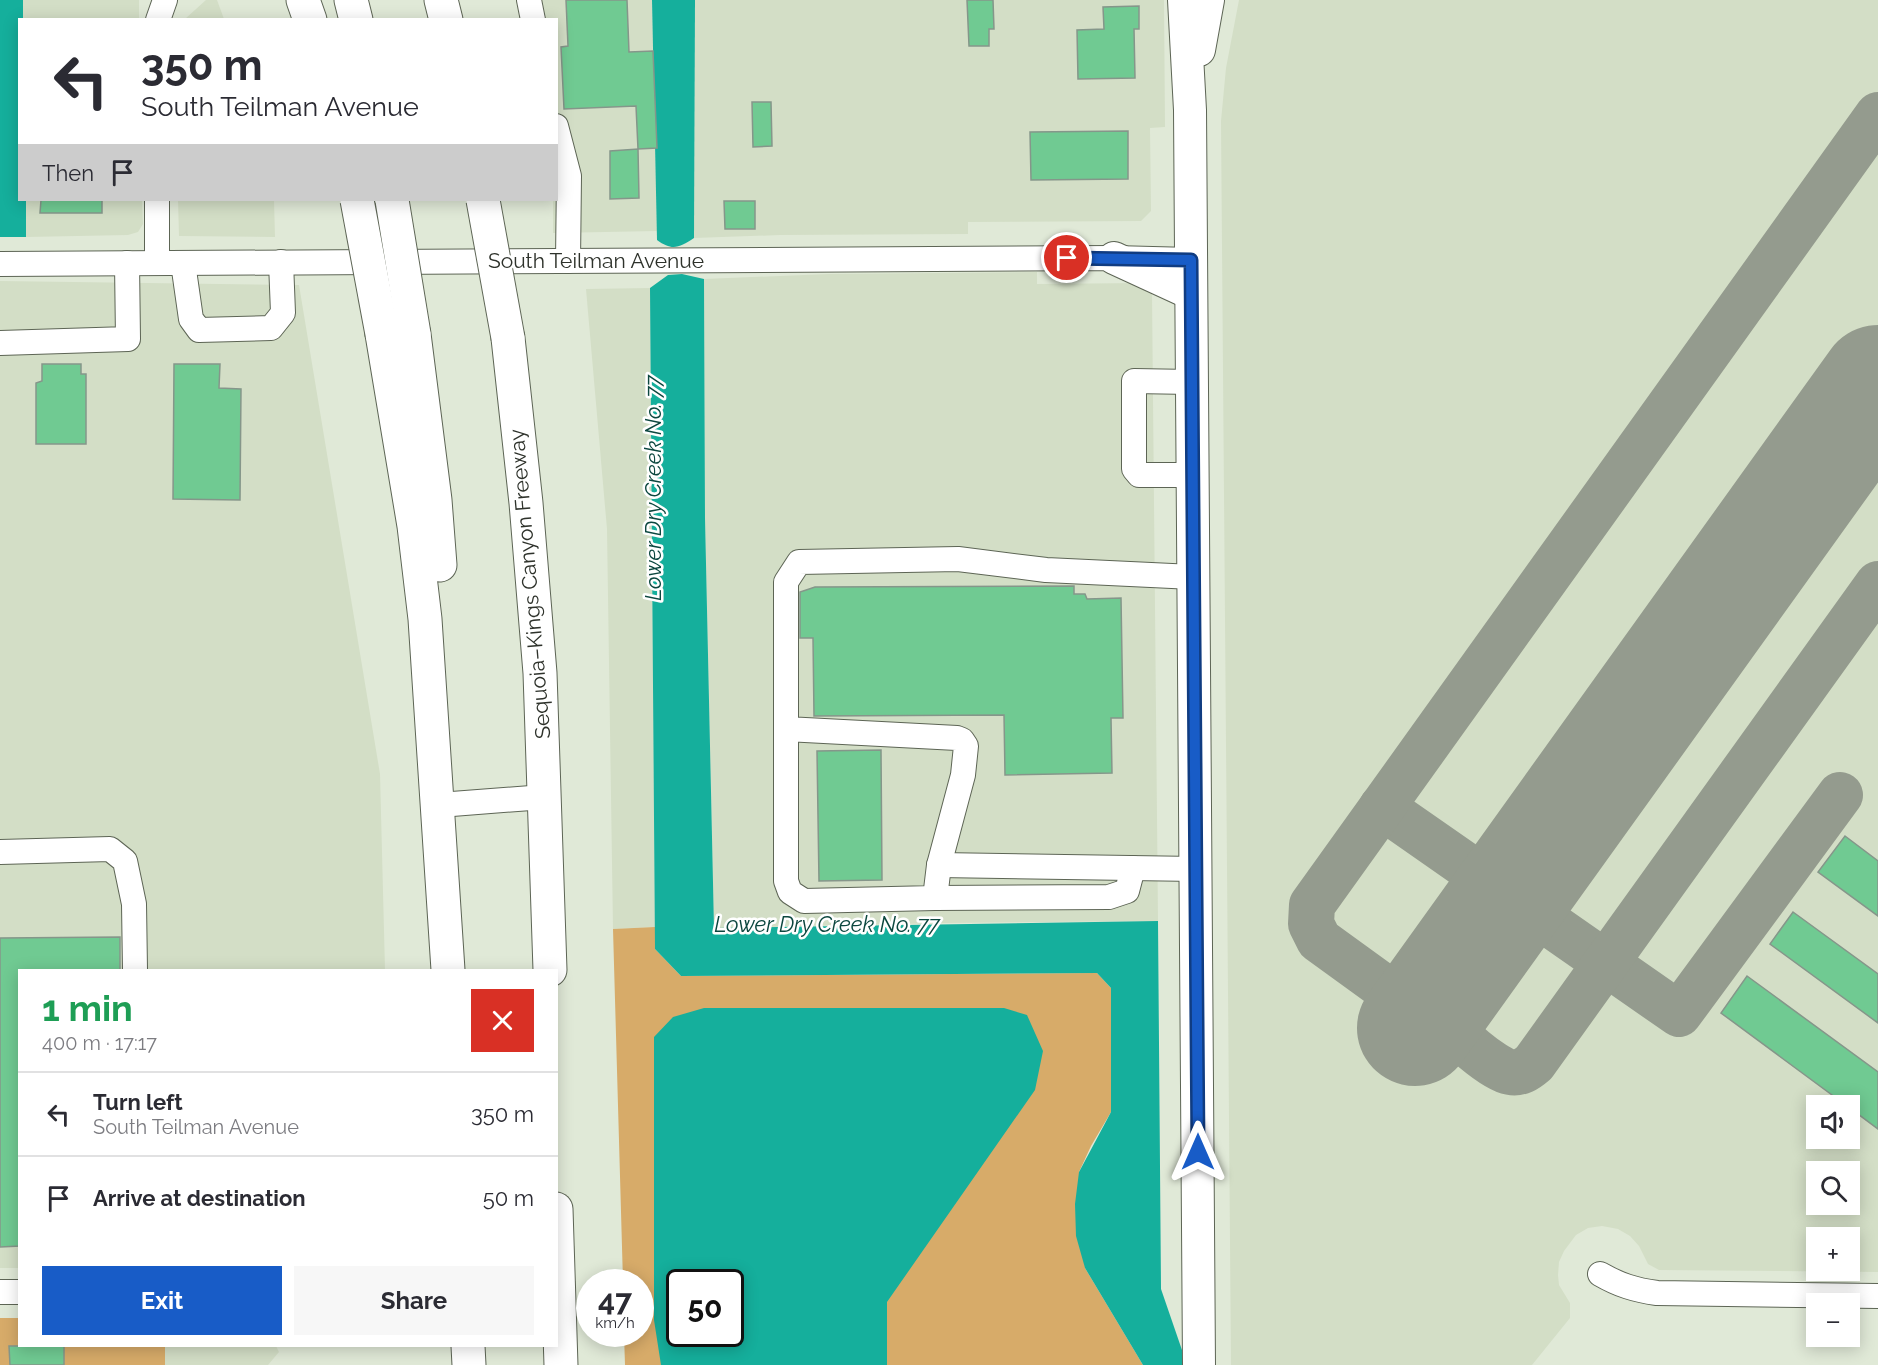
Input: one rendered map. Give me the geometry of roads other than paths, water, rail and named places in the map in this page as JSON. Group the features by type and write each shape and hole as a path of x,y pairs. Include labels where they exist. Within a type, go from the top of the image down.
{"highway":[{"path":"303,0 309,18"},
{"path":"351,0 356,18"},
{"path":"441,0 446,18"},
{"path":"357,201 414,526 425,619 448,969"},
{"path":"392,201 414,334 435,500 448,682 457,969"},
{"name":"Sequoia–Kings Canyon Freeway","path":"483,201 508,338 526,503 539,661 550,969"},
{"path":"558,1271 561,1365"},
{"path":"468,1347 469,1365"}],"main road":[{"path":"1184,0 1190,110 1199,1365"},
{"path":"1190,110 1208,0"},
{"path":"1114,258 1190,293"}],"street":[{"path":"159,18 165,0"},
{"path":"529,0 533,18"},
{"path":"558,134 569,176 568,261"},
{"path":"157,201 157,263"},
{"name":"South Teilman Avenue","path":"0,264 1114,258 1191,260"},
{"path":"183,263 191,319 199,330 271,328 283,313 280,262"},
{"path":"0,343 128,339 127,263"},
{"path":"1191,382 1134,381 1134,469 1139,475 1192,476"},
{"path":"1133,868 1127,891 1109,897 804,901 790,892 786,881 786,582 799,562 958,559 1046,570 1193,577"},
{"path":"786,729 962,740 966,746 963,775 939,865 935,898"},
{"path":"452,804 544,797"},
{"path":"0,852 110,849 125,861 134,904 135,969"},
{"path":"939,865 1196,869"},
{"path":"1600,1274 1617,1284 1635,1290 1657,1293 1878,1296"},
{"path":"0,1292 18,1292"}],"water":[{"path":"0,0 23,0 23,18 18,18 18,201 26,201 26,237 0,237"},
{"path":"652,0 695,0 694,238 676,247 667,246 657,240"},
{"name":"Lower Dry Creek No. 77","path":"682,274 704,279 705,518 714,928 1158,921 1161,1289 1183,1353 1183,1365 1143,1365 1085,1268 1076,1236 1075,1204 1079,1172 1111,1112 1111,988 1097,973 681,976 655,949 650,288 668,275"},
{"path":"704,1008 1004,1008 1027,1015 1043,1051 1035,1090 887,1302 887,1365 661,1365 654,1320 654,1037 673,1017"}]}
